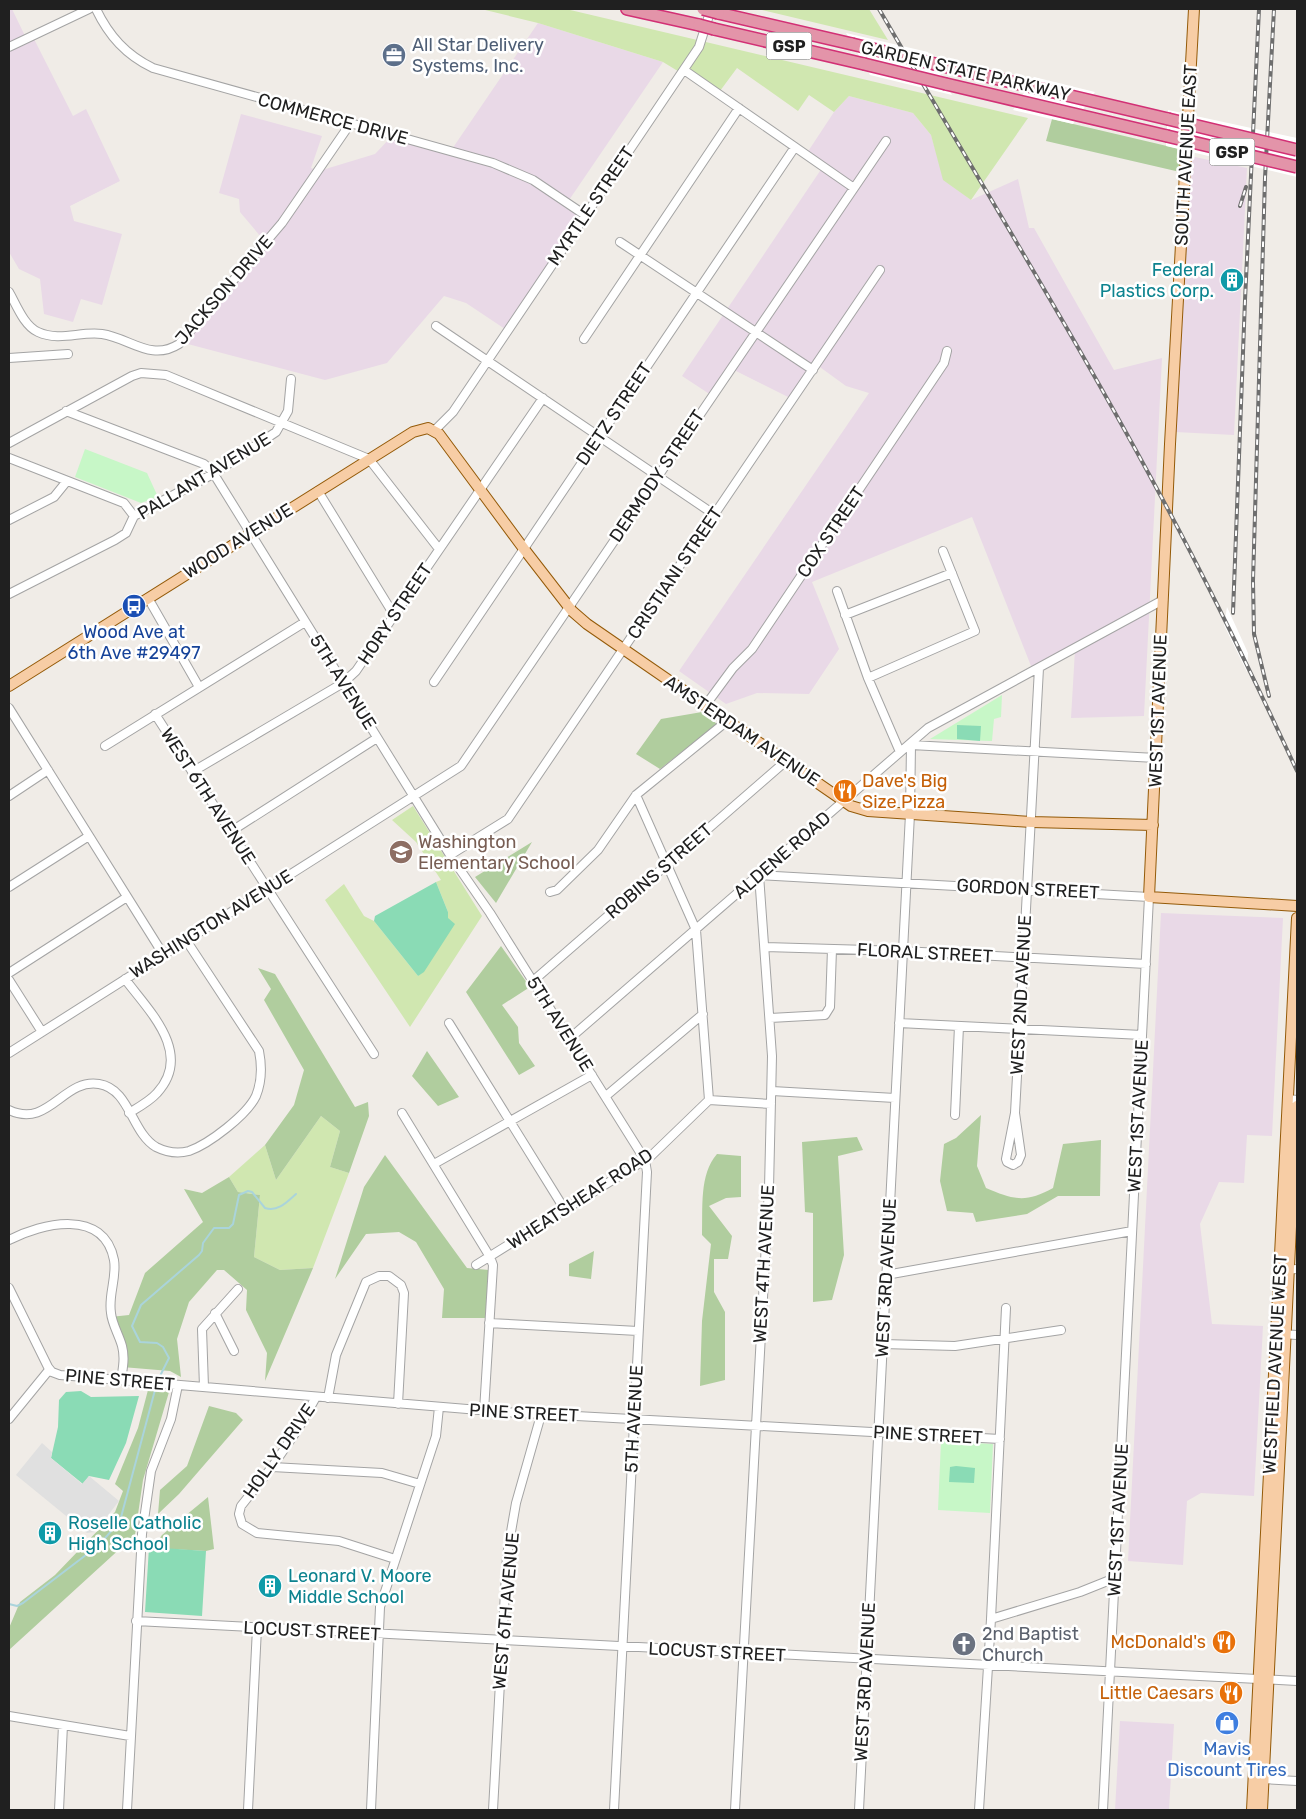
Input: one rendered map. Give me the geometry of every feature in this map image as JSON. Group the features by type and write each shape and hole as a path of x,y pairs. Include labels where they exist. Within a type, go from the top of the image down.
{"highway":[{"name":"GARDEN STATE PARKWAY","path":"627,9 1297,167"},
{"name":"GARDEN STATE PARKWAY","path":"701,9 1297,150"}],"main road":[{"name":"SOUTH AVENUE EAST","path":"1172,421 1194,9"},
{"name":"WEST 1ST AVENUE","path":"1149,897 1172,421"},
{"name":"WOOD AVENUE","path":"9,686 416,430 424,428 434,431"},
{"name":"AMSTERDAM AVENUE","path":"434,431 568,606 588,624 859,810 1031,822 1153,825"},
{"name":"GORDON STREET","path":"1149,897 1297,906"},
{"name":"WESTFIELD AVENUE WEST","path":"1262,1810 1264,1680 1271,1533 1281,1334 1289,1270 1297,918"},
{"name":"WESTFIELD AVENUE WEST","path":"1291,1199 1297,1106"},
{"name":"WESTFIELD AVENUE WEST","path":"1252,1810 1264,1680"}],"street":[{"path":"9,47 89,9"},
{"name":"COMMERCE DRIVE","path":"96,9 117,42 134,57 152,68 503,166 533,180 585,215"},
{"name":"MYRTLE STREET","path":"434,431 451,415 702,43 714,11"},
{"path":"684,70 854,188"},
{"path":"584,339 739,108"},
{"name":"JACKSON DRIVE","path":"9,292 30,327 36,332 62,338 103,334 149,351 173,348 179,344 282,223 350,124"},
{"name":"DERMODY STREET","path":"414,797 461,766 886,141"},
{"name":"DIETZ STREET","path":"434,682 795,147"},
{"path":"620,242 812,370"},
{"name":"CRISTIANI STREET","path":"450,855 508,819 880,270"},
{"path":"436,326 715,515"},
{"name":"COX STREET","path":"705,706 768,626 944,363 947,351"},
{"path":"9,358 68,354"},
{"path":"9,443 132,376 141,373 166,376 370,459 439,549"},
{"name":"PALLANT AVENUE","path":"9,594 115,540 126,533 134,516 214,474 273,435 284,423 289,407 291,379"},
{"name":"HORY STREET","path":"192,772 343,683 364,661 543,398"},
{"name":"5TH AVENUE","path":"66,411 204,464 214,474 450,855 490,913 645,1160 647,1172 614,1810"},
{"path":"9,458 124,503 134,516"},
{"path":"9,520 54,497 67,481"},
{"path":"318,492 394,615"},
{"path":"868,678 975,631 943,551"},
{"path":"846,614 952,573"},
{"path":"837,591 868,678 900,752"},
{"path":"148,598 199,687"},
{"name":"ALDENE ROAD","path":"569,1039 928,728 1163,600"},
{"path":"105,746 304,622"},
{"name":"WEST 2ND AVENUE","path":"1015,1113 1021,1155 1018,1162 1013,1164 1007,1162 1006,1159 1015,1113 1039,668"},
{"path":"9,708 163,954"},
{"name":"WEST 6TH AVENUE","path":"155,714 374,1054"},
{"path":"550,892 557,890 589,860 636,794 727,721"},
{"path":"230,832 378,738"},
{"path":"910,745 1156,758"},
{"name":"WEST 3RD AVENUE","path":"859,1810 910,814 910,745"},
{"name":"ROBINS STREET","path":"533,981 786,761"},
{"path":"9,796 48,770"},
{"path":"636,794 696,929 709,1100 771,1104"},
{"name":"WASHINGTON AVENUE","path":"9,1053 414,797"},
{"path":"9,887 89,836"},
{"name":"GORDON STREET","path":"759,875 1149,897"},
{"name":"WEST 4TH AVENUE","path":"735,1810 754,1426 768,1198 772,1091 770,1018 759,875"},
{"path":"9,973 127,897"},
{"name":"WEST 1ST AVENUE","path":"1103,1810 1149,897"},
{"path":"9,1110 22,1115 40,1112 75,1089 91,1084 111,1088 130,1113 142,1135 150,1143 166,1151 184,1152 198,1147 241,1116 252,1102 258,1090 262,1071 256,1045 186,940"},
{"name":"FLORAL STREET","path":"765,947 903,951 1146,964"},
{"path":"770,1018 826,1015 830,1007 832,949"},
{"path":"125,978 163,1031 170,1045 171,1056 169,1072 159,1091 130,1113"},
{"path":"9,980 42,1032"},
{"path":"606,1096 703,1014"},
{"path":"449,1023 565,1210"},
{"path":"899,1023 1142,1035"},
{"path":"955,1115 959,1026"},
{"path":"434,1164 592,1075"},
{"path":"772,1091 895,1098"},
{"name":"WHEATSHEAF ROAD","path":"476,1265 645,1160 709,1100"},
{"path":"402,1113 490,1257 492,1265 490,1323 484,1411"},
{"path":"9,1240 31,1229 79,1224 89,1226 106,1240 114,1260 115,1275 110,1305 124,1360 121,1380"},
{"path":"886,1275 1132,1231"},
{"path":"328,1398 336,1355 362,1290 370,1279 384,1276 398,1281 404,1293 398,1404"},
{"path":"9,1288 49,1370 9,1419"},
{"path":"204,1387 202,1328 238,1289"},
{"path":"979,1810 991,1619 1006,1308"},
{"path":"215,1313 234,1351"},
{"path":"490,1323 638,1331"},
{"path":"883,1344 955,1346 1061,1330"},
{"path":"1281,1334 1297,1334"},
{"name":"PINE STREET","path":"49,1370 60,1375 484,1411 1000,1439"},
{"path":"127,1810 136,1621 146,1491 151,1471 171,1419 178,1385"},
{"name":"HOLLY DRIVE","path":"316,1397 298,1429 240,1509 240,1518 248,1530 261,1534 339,1541 395,1559"},
{"path":"371,1810 381,1604 436,1436 439,1407"},
{"name":"WEST 6TH AVENUE","path":"493,1810 507,1555 516,1503 541,1415"},
{"path":"272,1467 382,1473 420,1484"},
{"path":"991,1619 1080,1592 1115,1578"},
{"name":"LOCUST STREET","path":"136,1621 1297,1681"},
{"path":"248,1810 257,1628"},
{"path":"9,1716 130,1736"},
{"path":"59,1810 64,1725"},
{"path":"1263,1780 1297,1781"}],"shaded area":[{"path":"9,9 12,9 26,38 33,37 73,116 86,109 120,181 70,206 74,221 122,234 102,305 81,299 73,322 44,314 40,279 19,269 9,252"},
{"path":"538,23 663,62 565,206 581,217 505,329 466,303 444,296 387,363 325,380 184,343 266,243 240,212 239,199 219,193 241,114 322,136 311,168 319,171 375,154 392,136 450,152"},
{"path":"849,96 913,113 931,135 944,180 971,200 1018,179 1029,228 1034,228 1114,370 1162,358 1144,716 1071,718 1075,650 1033,671 972,517 812,582 839,649 809,694 757,693 726,704 679,671 869,393 846,386 817,365 792,399 730,368 711,395 682,376 822,168 805,156 834,112"},
{"name":"Federal Plastics Corp.","path":"1190,156 1247,168 1234,435 1175,432"},
{"path":"1161,913 1283,918 1272,1136 1247,1135 1244,1183 1219,1182 1200,1224 1212,1324 1263,1326 1254,1496 1201,1493 1187,1501 1183,1565 1128,1561"},
{"path":"42,1443 52,1452 51,1458 82,1484 89,1476 119,1501 95,1532 87,1533 16,1475"},
{"path":"1120,1721 1174,1724 1169,1810 1115,1810"}],"green space":[{"path":"481,9 566,9 1028,118 971,200 943,180 931,135 913,113 849,96 834,112 809,95 798,111 737,68 717,95 663,62 538,23"},
{"path":"758,9 869,9 888,40"},
{"path":"1052,119 1184,150 1180,172 1046,141"},
{"path":"85,449 147,473 158,497 141,503 75,477"},
{"path":"1002,695 1001,717 994,719 992,741 930,739"},
{"path":"702,712 717,724 660,769 636,754 661,719"},
{"path":"957,725 981,726 980,741 957,739"},
{"path":"413,806 482,916 410,1027 325,900 344,884 364,916 374,921 418,976 448,912 436,882 441,880 416,842 392,820"},
{"path":"532,842 496,903 475,877"},
{"path":"436,882 448,912 448,918 455,924 424,972 418,976 374,921 375,916"},
{"path":"501,946 530,987 502,1005 518,1027 519,1043 535,1066 519,1075 466,992"},
{"path":"258,968 275,974 355,1107 368,1102 369,1116 349,1173 330,1167 340,1131 321,1116 276,1180 265,1145 294,1105 304,1070 264,1000 271,989"},
{"path":"427,1051 459,1097 438,1106 412,1076"},
{"path":"981,1115 977,1166 986,1188 1004,1195 1020,1198 1044,1193 1053,1188 1063,1144 1101,1140 1100,1196 1058,1196 1027,1214 976,1222 973,1213 947,1211 940,1181 944,1144 956,1138"},
{"path":"321,1116 340,1131 330,1167 349,1173 313,1268 280,1270 254,1257 260,1195 238,1192 229,1177 265,1145 276,1180"},
{"path":"857,1137 863,1150 838,1156 844,1255 832,1300 813,1302 813,1213 805,1212 802,1142"},
{"path":"717,1154 741,1156 741,1197 726,1198 709,1206 732,1236 728,1259 714,1259 714,1292 725,1312 725,1380 700,1386 702,1321 711,1244 702,1235 702,1203 707,1171"},
{"path":"385,1155 467,1268 489,1270 489,1318 442,1318 444,1289 416,1242 399,1232 366,1234 335,1279 364,1187"},
{"path":"229,1177 238,1192 260,1195 254,1257 280,1270 313,1268 265,1381 267,1353 246,1310 247,1290 224,1270 217,1270 189,1302 177,1339 181,1377 170,1371 122,1367 124,1354 110,1317 129,1315 145,1273 203,1222 184,1189 202,1193"},
{"path":"594,1251 591,1279 569,1276 569,1264"},
{"path":"148,1390 169,1392 143,1480 135,1535 9,1650 9,1628 20,1602 55,1575 115,1512 123,1491 115,1484 138,1428"},
{"path":"81,1391 91,1397 139,1396 126,1443 109,1480 89,1476 83,1484 51,1458 58,1427 59,1400 66,1392"},
{"path":"209,1406 236,1413 243,1420 179,1494 158,1514 160,1490 187,1466"},
{"path":"941,1441 993,1444 990,1513 938,1510"},
{"path":"950,1467 975,1468 974,1483 949,1482"},
{"path":"208,1497 214,1549 206,1551 153,1548 162,1535"},
{"path":"149,1547 206,1551 202,1616 145,1612"}],"pier":[{"path":"846,33 928,52 952,95 870,75"},
{"path":"1034,77 1095,92 1073,124 1013,110"},
{"path":"1168,110 1297,138 1297,177 1166,146"},
{"path":"1227,607 1248,653 1247,672 1224,625"}],"waterway":[{"path":"160,1376 169,1358 163,1347 157,1343 140,1342 132,1326 141,1305 199,1255 202,1251 203,1243 214,1228 229,1228 233,1224 239,1195 248,1191 252,1192 265,1208 274,1209 282,1206 296,1194"},
{"path":"9,1604 17,1606 23,1603 99,1545 120,1521 155,1390"}],"railway":[{"path":"879,9 1124,428 1194,559 1297,771"},
{"path":"1233,613 1259,9"},
{"path":"1269,696 1254,634 1253,581 1265,178 1274,9"},
{"path":"1240,206 1246,187"}],"place":[{"name":"All Star Delivery Systems, Inc.","path":"394,55"},
{"name":"Federal Plastics Corp.","path":"1232,280"},
{"name":"Wood Ave at 6th Ave #29497","path":"134,606"},
{"name":"Dave's Big Size Pizza","path":"845,791"},
{"name":"Washington Elementary School","path":"401,852"},
{"name":"Roselle Catholic High School","path":"50,1533"},
{"name":"Leonard V. Moore Middle School","path":"270,1586"},
{"name":"McDonald's","path":"1224,1642"},
{"name":"2nd Baptist Church","path":"964,1644"},
{"name":"Little Caesars","path":"1231,1693"},
{"name":"Mavis Discount Tires","path":"1227,1723"}]}
